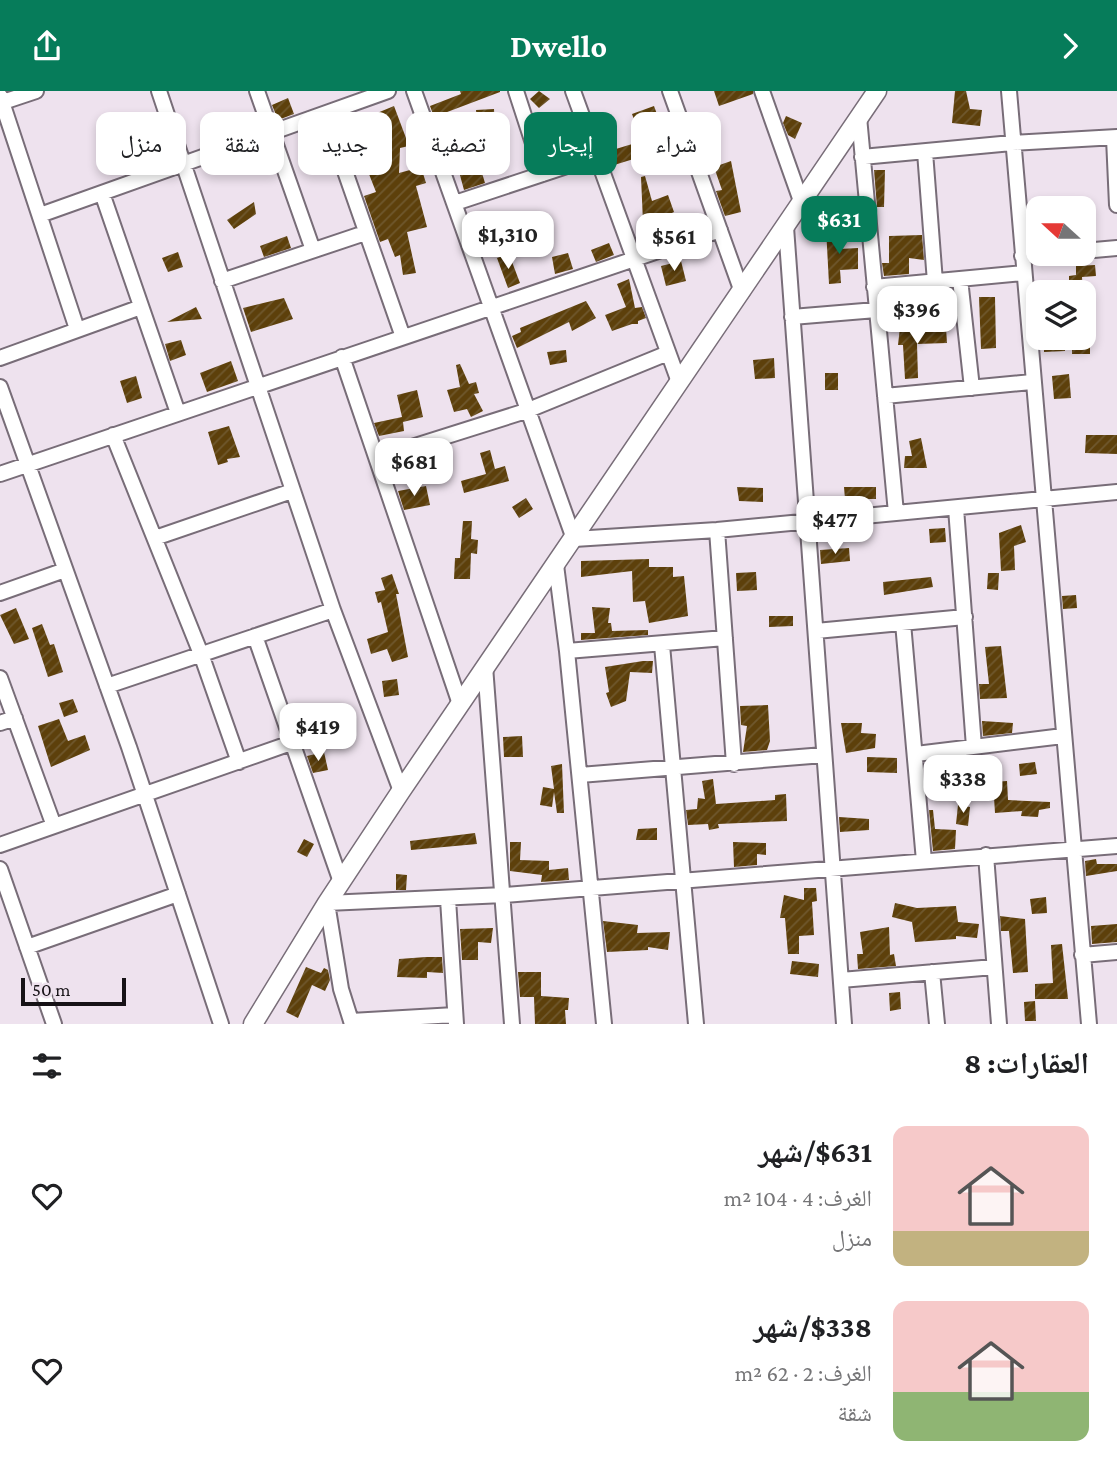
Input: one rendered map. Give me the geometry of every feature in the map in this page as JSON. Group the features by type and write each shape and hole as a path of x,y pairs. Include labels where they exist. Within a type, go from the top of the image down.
{"street":[{"path":"36,91 1,100 77,330"},
{"path":"159,91 166,112"},
{"path":"257,91 264,112"},
{"path":"330,112 388,91"},
{"path":"414,91 573,539"},
{"path":"516,91 524,116"},
{"path":"573,91 581,112"},
{"path":"670,91 742,292"},
{"path":"762,91 802,201"},
{"path":"253,1024 327,903 401,791 877,91"},
{"path":"1009,91 1021,256 1089,1024"},
{"path":"859,117 896,513"},
{"path":"862,157 1012,143 1115,137 1117,205"},
{"path":"925,152 935,282"},
{"path":"284,167 313,250"},
{"path":"186,173 333,610 401,791"},
{"path":"40,215 152,175"},
{"path":"346,175 403,337"},
{"path":"455,203 540,175"},
{"path":"604,175 679,382"},
{"path":"102,193 178,413"},
{"path":"786,226 844,1024"},
{"path":"0,474 720,230"},
{"path":"222,281 365,233"},
{"path":"1096,250 1117,248"},
{"path":"1021,256 1026,256"},
{"path":"874,288 1023,273"},
{"path":"960,279 972,388"},
{"path":"0,358 141,307"},
{"path":"792,317 876,310"},
{"path":"377,458 526,411 668,352"},
{"path":"342,357 460,704"},
{"path":"885,396 1032,382"},
{"path":"0,387 3,405 27,464 146,795 221,1024"},
{"path":"113,435 201,654 239,762"},
{"path":"155,538 292,491"},
{"path":"573,539 717,530 1117,492"},
{"path":"956,508 974,747"},
{"path":"717,530 734,764"},
{"path":"556,565 592,888 604,1024"},
{"path":"0,593 65,570"},
{"path":"107,686 333,610"},
{"path":"816,631 964,617"},
{"path":"903,623 924,860"},
{"path":"254,636 341,882"},
{"path":"567,652 725,638"},
{"path":"662,645 696,1024"},
{"path":"485,666 512,1024"},
{"path":"0,678 54,826"},
{"path":"0,723 15,718"},
{"path":"916,754 1063,736"},
{"path":"0,845 291,743"},
{"path":"580,775 824,755"},
{"path":"327,903 504,895 1117,846"},
{"path":"986,855 999,1024"},
{"path":"0,869 54,1024"},
{"path":"27,947 178,894"},
{"path":"327,903 341,989 352,1022 456,1020 448,899"},
{"path":"1082,955 1117,953"},
{"path":"841,980 994,967"},
{"path":"932,972 937,1024"}],"building":[{"path":"460,91 500,91 447,112 432,112 430,106 461,94"},
{"path":"539,91 550,99 539,108 530,99"},
{"path":"714,91 753,91 753,94 719,106"},
{"path":"955,91 966,91 970,109 982,110 980,126 952,123"},
{"path":"288,98 294,114 284,118 284,112 275,112 272,105"},
{"path":"394,106 406,138 406,147 400,148 399,173 406,171 406,175 424,175 426,183 416,186 427,227 407,232 416,273 403,275 400,255 395,257 388,239 380,242 364,196 376,192 369,175 392,175 392,112 380,112"},
{"path":"654,106 656,112 638,112"},
{"path":"494,109 494,112 476,112"},
{"path":"786,116 802,123 795,139 788,135 783,123"},
{"path":"631,144 631,160 617,164 617,149"},
{"path":"731,161 741,212 725,216 716,191 722,190 717,175 721,175 721,165"},
{"path":"874,170 885,170 884,207 877,207"},
{"path":"460,175 483,175 485,183 464,190"},
{"path":"645,176 652,201 668,195 674,212 655,221 643,222 641,177"},
{"path":"254,202 256,214 234,229 227,220"},
{"path":"524,217 530,233 498,244 493,227"},
{"path":"826,228 843,229 839,249 858,248 858,269 840,270 841,283 829,284"},
{"path":"922,235 924,260 909,258 909,274 884,276 882,263 889,263 889,236"},
{"path":"287,236 291,248 264,257 260,246"},
{"path":"609,243 614,255 596,262 591,250"},
{"path":"178,252 183,267 168,272 162,258"},
{"path":"568,253 573,269 555,274 552,257"},
{"path":"509,254 520,283 508,288 497,258"},
{"path":"681,261 686,281 666,286 661,266"},
{"path":"1076,266 1095,266 1096,276 1069,280 1069,276 1076,275"},
{"path":"629,279 635,308 642,307 646,318 638,321 638,324 612,331 605,315 626,307 617,284"},
{"path":"979,297 995,297 996,348 981,349"},
{"path":"284,298 293,319 251,332 243,308"},
{"path":"586,301 596,318 572,331 569,322 517,348 512,336 521,332 520,328"},
{"path":"196,307 202,319 167,322"},
{"path":"900,327 930,330 946,328 947,343 917,344 918,378 905,379 903,345 898,345"},
{"path":"181,340 186,355 170,361 165,344"},
{"path":"566,350 567,362 550,365 547,352"},
{"path":"1044,350 1065,350 1065,351"},
{"path":"1072,350 1090,350 1090,354 1072,354"},
{"path":"774,358 775,378 755,379 753,360"},
{"path":"231,361 238,381 207,392 200,373"},
{"path":"460,364 469,384 476,382 479,393 474,394 483,411 471,417 467,409 454,412 447,390 460,387 456,365"},
{"path":"825,373 838,373 838,390 825,390"},
{"path":"1069,374 1071,398 1054,399 1052,376"},
{"path":"136,376 142,398 127,403 120,381"},
{"path":"417,390 423,417 403,422 404,431 379,436 374,423 402,417 397,395"},
{"path":"229,426 240,457 227,459 228,462 218,465 208,432"},
{"path":"1086,435 1117,435 1117,454 1085,453"},
{"path":"921,438 927,468 904,468 905,456 912,456 909,441"},
{"path":"490,450 495,469 505,466 509,481 464,493 461,481 486,474 480,453"},
{"path":"426,486 430,505 404,510 398,491"},
{"path":"737,487 763,488 763,502 739,501"},
{"path":"844,487 876,487 876,499 845,499"},
{"path":"526,498 533,509 519,518 512,507"},
{"path":"463,521 472,521 471,539 478,540 477,554 471,553 470,579 454,579 455,558 460,558"},
{"path":"1021,525 1026,542 1014,546 1015,570 1001,571 999,533"},
{"path":"945,528 946,542 930,543 929,529"},
{"path":"849,548 850,561 821,564 820,550"},
{"path":"649,559 649,567 673,567 673,577 684,576 688,616 649,623 645,601 633,602 632,571 581,577 581,561"},
{"path":"756,572 757,590 737,591 736,573"},
{"path":"988,573 999,573 998,590 987,589"},
{"path":"392,574 399,594 396,594 408,657 392,662 387,649 371,654 367,639 388,632 381,602 378,603 375,592 385,590 381,578"},
{"path":"931,577 933,587 884,595 883,582"},
{"path":"1076,595 1077,608 1063,609 1062,596"},
{"path":"592,607 610,608 608,623 611,623 612,631 648,630 648,635 581,640 581,633 595,633"},
{"path":"16,608 29,639 14,644 0,615"},
{"path":"769,616 793,616 793,626 769,627"},
{"path":"42,624 50,645 54,644 63,672 48,677 32,628"},
{"path":"1001,646 1007,698 980,699 979,684 989,684 985,647"},
{"path":"653,661 652,673 630,672 626,701 611,707 606,693 609,692 605,667"},
{"path":"397,679 399,695 384,697 382,681"},
{"path":"73,699 78,712 64,717 59,703"},
{"path":"768,705 770,741 767,750 743,752 747,726 741,725 740,706"},
{"path":"59,719 68,741 85,735 90,750 51,767 38,726"},
{"path":"982,721 1013,723 1012,733 983,736"},
{"path":"841,723 862,723 861,733 876,734 875,748 846,753"},
{"path":"522,736 523,757 504,757 503,737"},
{"path":"324,752 328,770 313,773 307,756"},
{"path":"867,757 897,758 897,773 867,772"},
{"path":"1035,762 1037,774 1020,776 1019,764"},
{"path":"562,764 564,813 557,813 554,792 552,807 540,805 543,787 554,789 551,766"},
{"path":"713,779 716,804 775,800 775,795 786,794 787,821 718,824 719,828 709,830 708,824 688,825 686,810 697,809 698,798 705,799 702,781"},
{"path":"1007,781 1008,800 1050,802 1050,808 1039,810 1038,817 1021,816 1022,811 995,813 993,782"},
{"path":"958,805 970,807 968,826 956,824"},
{"path":"929,810 933,810 935,829 956,830 955,849 933,851"},
{"path":"839,817 869,819 869,830 840,832"},
{"path":"657,828 657,840 636,840 638,829"},
{"path":"475,833 477,844 411,850 410,841"},
{"path":"304,839 314,844 307,857 297,852"},
{"path":"510,842 521,842 520,860 549,861 549,870 568,868 569,880 541,882 542,875 510,871"},
{"path":"733,842 766,843 766,855 757,854 757,865 734,867"},
{"path":"1096,859 1097,864 1117,864 1117,871 1086,876 1085,861"},
{"path":"396,874 407,875 406,890 396,890"},
{"path":"804,888 816,888 817,901 812,902 814,935 799,936 799,954 788,954 785,918 780,918 784,895 804,900"},
{"path":"1046,897 1047,913 1032,914 1030,899"},
{"path":"895,903 917,908 956,906 958,922 979,924 977,938 956,936 956,939 915,942 912,922 892,917"},
{"path":"1000,916 1025,919 1028,972 1013,973 1009,931 1001,931"},
{"path":"603,921 638,925 637,933 670,932 668,950 648,947 648,950 607,952"},
{"path":"1117,924 1117,942 1092,944 1091,926"},
{"path":"889,927 890,955 894,954 896,966 858,969 857,954 863,954 860,932"},
{"path":"493,928 491,943 478,942 478,960 462,960 460,929"},
{"path":"1062,944 1068,999 1035,999 1035,984 1053,983 1051,945"},
{"path":"442,957 443,973 427,972 427,978 397,977 399,959"},
{"path":"792,961 819,964 818,977 790,974"},
{"path":"306,967 321,973 324,968 328,970 330,980 325,991 312,985 298,1018 286,1012"},
{"path":"518,972 541,972 541,996 569,998 568,1010 565,1010 566,1024 535,1024 534,997 520,997"},
{"path":"900,992 901,1009 890,1011 889,993"},
{"path":"1035,1001 1036,1021 1025,1021 1024,1002"}]}
